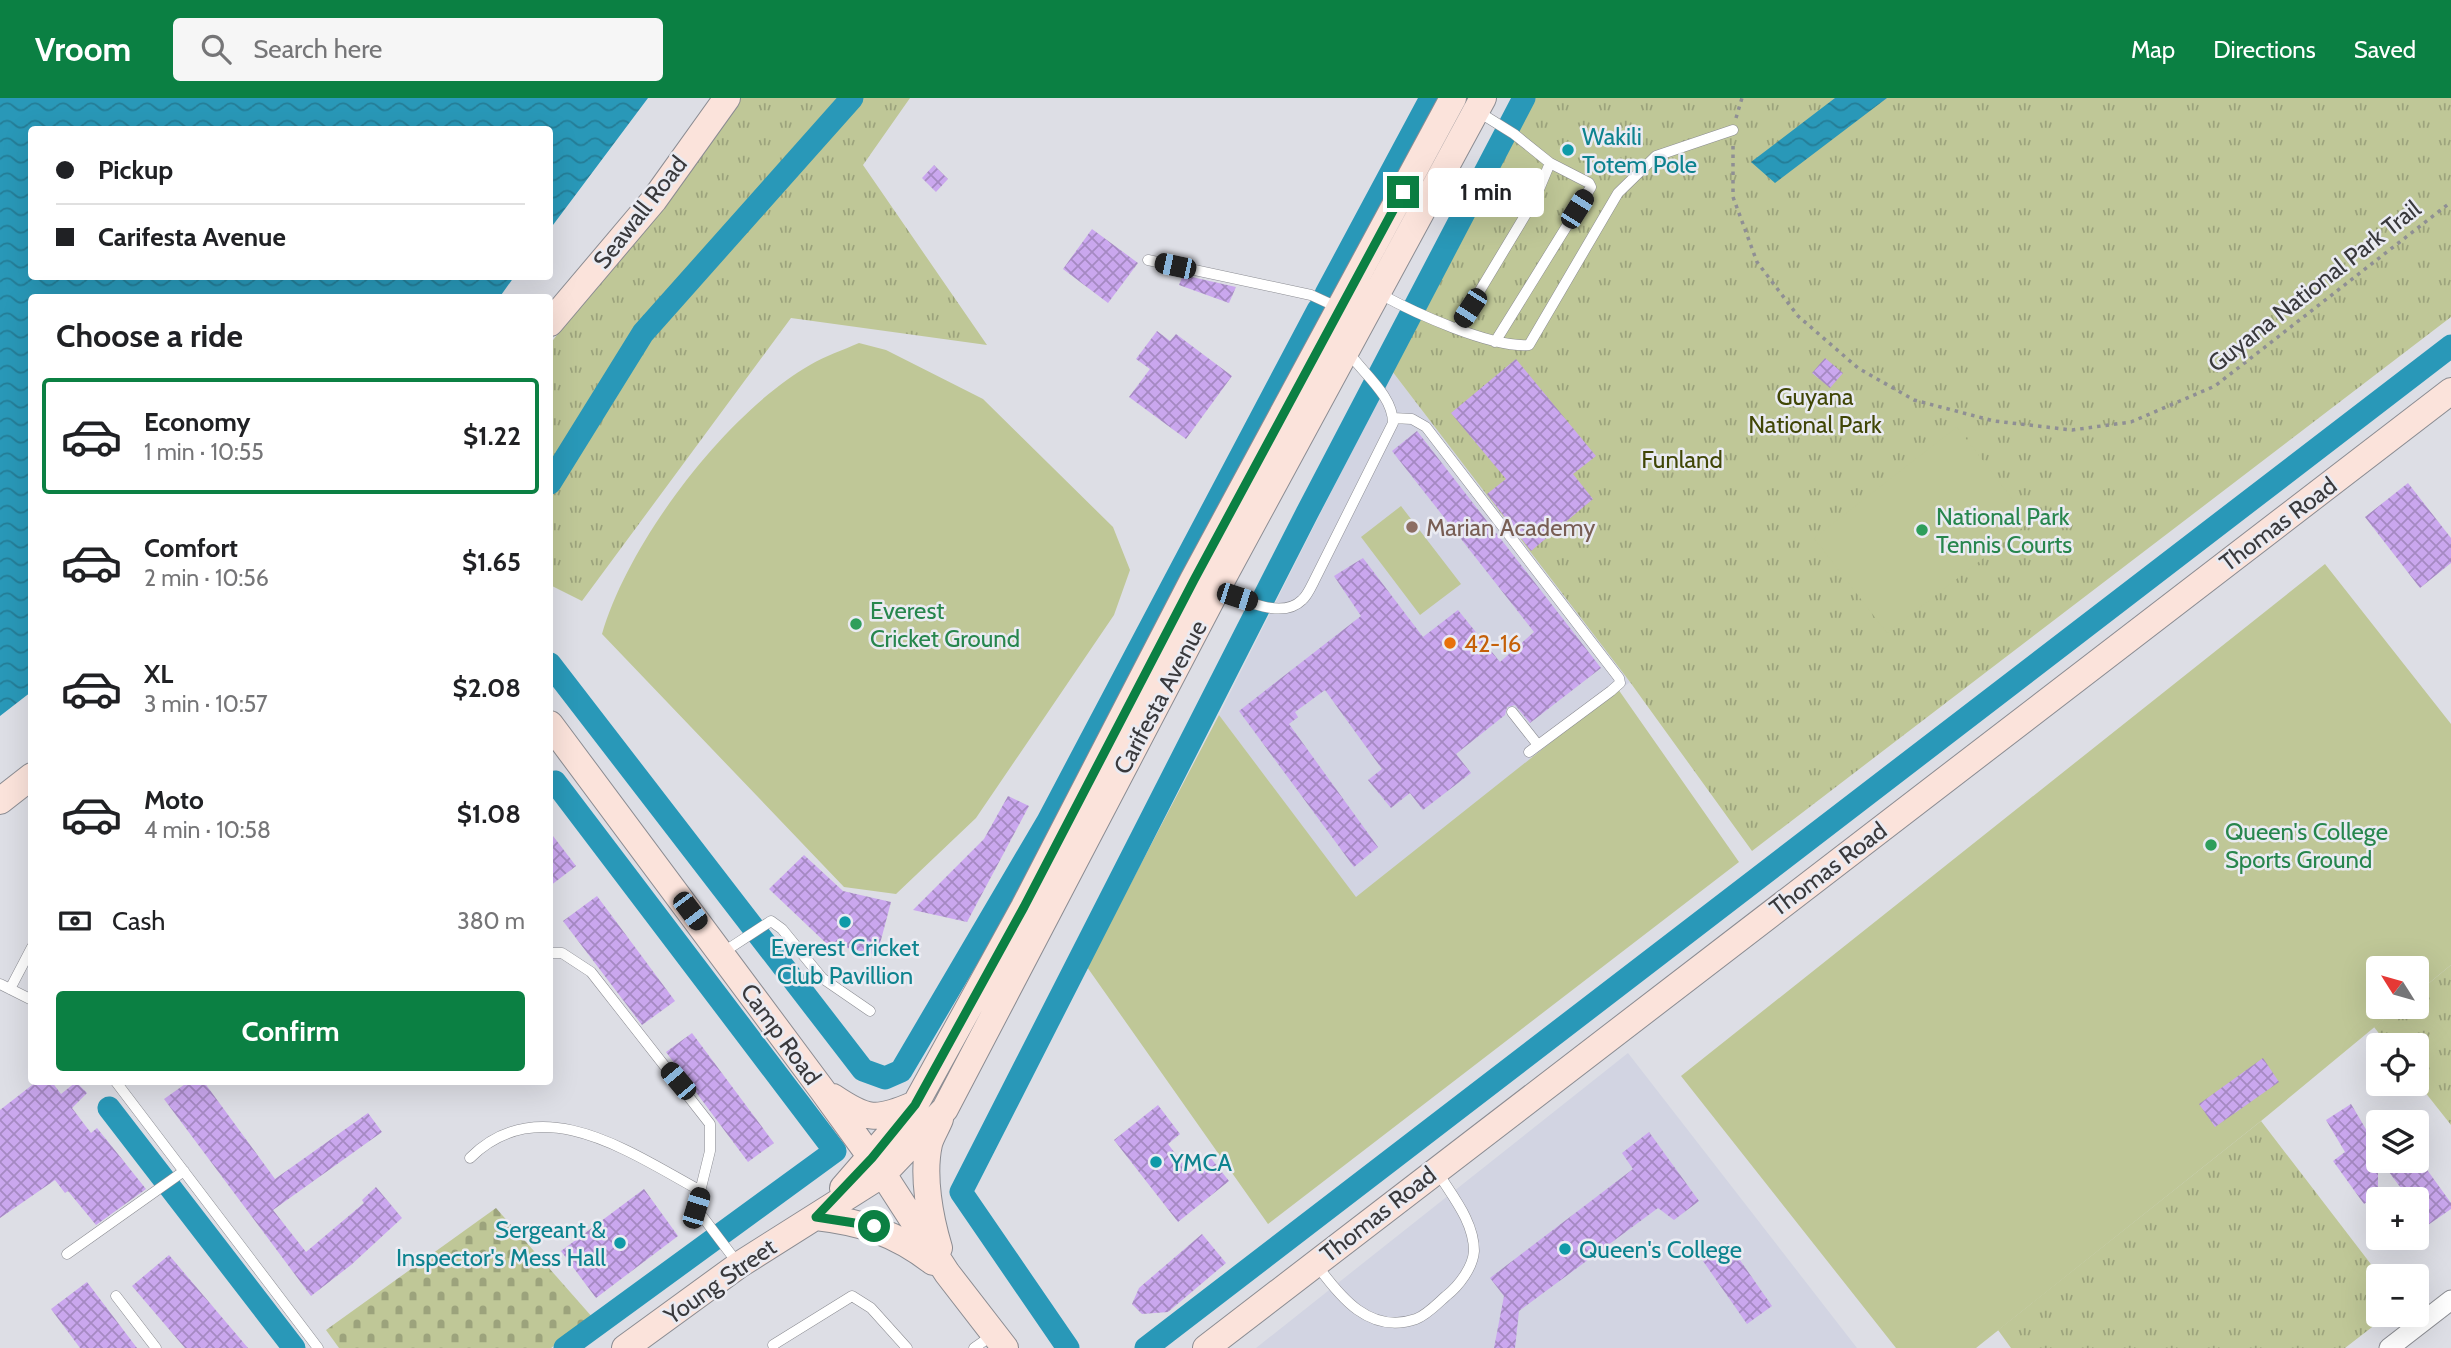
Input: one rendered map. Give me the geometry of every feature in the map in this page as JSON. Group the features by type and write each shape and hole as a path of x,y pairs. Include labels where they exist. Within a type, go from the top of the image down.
{"main road":[{"name":"Seawall Road","path":"553,319 654,200 727,98"},
{"name":"Carifesta Avenue","path":"877,1166 915,1105 1024,907 1194,580 1453,98"},
{"name":"Carifesta Avenue","path":"877,1166 944,1109 1227,593 1483,109"},
{"name":"Thomas Road","path":"1206,1348 2451,391"},
{"name":"Camp Road","path":"553,728 729,948 823,1091 877,1166 991,1343"},
{"path":"0,802 28,779"},
{"path":"823,1091 852,1110 876,1118 915,1105"},
{"path":"944,1109 929,1144 928,1174 931,1222 947,1273"},
{"name":"Young Street","path":"625,1348 734,1259 816,1217 877,1166"},
{"path":"816,1217 874,1226 911,1245 947,1273"}],"street":[{"path":"2389,1348 2451,1300"}],"lane":[{"path":"1483,109 1550,163 1589,183 1591,187 1495,342"},
{"path":"1385,297 1418,314 1509,347 1529,345 1618,193 1656,156 1733,130"},
{"path":"1458,327 1521,223 1550,163"},
{"path":"1148,260 1311,295 1340,309"},
{"path":"1227,593 1266,606 1292,606 1303,600 1381,448 1392,418 1379,391 1352,358"},
{"path":"1392,418 1412,419 1426,427 1619,678 1620,683 1611,691 1534,748 1512,712"},
{"path":"729,948 762,924 771,921 782,929 822,978 870,1011"},
{"path":"28,953 5,986 28,998"},
{"path":"553,953 569,956 591,972 710,1124 710,1151 696,1208 734,1259"},
{"path":"118,1085 318,1348"},
{"path":"470,1158 489,1141 506,1132 533,1127 565,1127 646,1161 701,1191"},
{"path":"1316,1264 1337,1293 1355,1310 1372,1319 1392,1322 1418,1319 1451,1292 1469,1269 1474,1252 1471,1227 1436,1169"},
{"path":"68,1254 184,1171"},
{"path":"116,1296 156,1348"},
{"path":"773,1345 852,1296 871,1308 907,1348"}],"path":[{"name":"Guyana National Park Trail","path":"1742,98 1733,130 1733,197 1757,262 1798,316 1858,368 1914,400 1994,421 2072,430 2132,422 2215,386 2451,202"}],"shaded area":[{"name":"Marian Academy","path":"1392,371 1630,682 1356,898 1219,715"},
{"path":"1628,1053 1857,1348 1256,1348"}],"green space":[{"path":"740,98 910,98 863,165 987,345 791,318 582,601 553,586 553,340"},
{"name":"Guyana National Park","path":"1534,98 2451,98 2451,317 1752,851 1630,682 1392,371"},
{"name":"Everest Cricket Ground","path":"859,343 886,350 983,399 1113,527 1130,570 1114,615 976,818 896,894 844,887 602,634 615,598 634,559 685,483 714,447 746,414 778,387 816,362"},
{"name":"National Park Tennis Courts","path":"1957,427 2030,522 1887,633 1814,538"},
{"path":"1401,506 1461,584 1420,615 1361,537"},
{"name":"Queen's College Sports Ground","path":"2325,564 2451,724 2451,965 2429,983 2429,956 2366,956 2366,1019 2384,1019 1976,1348 1896,1348 1681,1076"},
{"path":"1618,689 1739,862 1268,1224 1087,967 1219,715 1356,897"},
{"path":"2451,965 2451,1125 2428,1096 2429,1033 2379,1033 2374,1027 2384,1019 2429,1019 2429,983"},
{"path":"2261,1121 2371,1264 2366,1264 2366,1327 2372,1327 2345,1348 2011,1348 1998,1330"},
{"path":"496,1208 593,1318 551,1348 339,1348 326,1330"}],"water":[{"path":"0,98 648,98 553,225 553,126 28,126 28,280 512,280 502,294 28,294 28,694 0,716"},
{"path":"1835,98 1887,98 1775,183 1751,162"}],"building":[{"path":"934,165 948,179 936,192 922,178"},
{"path":"1092,229 1138,263 1108,303 1063,269"},
{"path":"1183,275 1236,287 1229,303 1179,285"},
{"path":"1157,331 1170,341 1176,334 1232,376 1186,439 1129,397 1150,369 1136,359"},
{"path":"1825,358 1843,373 1830,388 1812,373"},
{"path":"1516,359 1596,456 1573,474 1593,499 1531,551 1487,494 1506,479 1451,413"},
{"path":"1417,431 1601,668 1530,723 1515,705 1507,707 1505,715 1456,754 1471,773 1423,810 1410,793 1391,808 1368,780 1382,769 1325,690 1295,712 1298,717 1289,724 1378,847 1354,867 1239,711 1361,616 1334,576 1363,558 1423,637 1458,610 1500,662 1534,632 1392,451"},
{"path":"2408,483 2451,538 2451,563 2420,588 2365,517"},
{"path":"1008,796 1029,806 967,922 913,910 984,839"},
{"path":"553,836 576,866 553,884"},
{"name":"Everest Cricket Club Pavillion","path":"804,855 843,891 891,902 877,955 826,943 769,889"},
{"path":"597,896 675,1001 642,1025 563,921"},
{"path":"692,1033 774,1143 748,1162 666,1052"},
{"path":"2263,1058 2279,1082 2215,1127 2199,1104"},
{"path":"32,1085 54,1085 61,1094 72,1085 79,1085 87,1093 72,1108 91,1133 97,1128 146,1189 96,1225 68,1191 65,1193 55,1180 0,1218 0,1110"},
{"path":"184,1085 206,1085 275,1179 368,1113 382,1132 273,1210 306,1252 364,1203 362,1200 376,1187 402,1218 351,1265 311,1296 164,1099"},
{"path":"2351,1104 2366,1129 2366,1173 2378,1173 2378,1187 2366,1187 2364,1204 2333,1161 2345,1152 2326,1120"},
{"name":"YMCA","path":"1158,1105 1180,1134 1168,1144 1190,1173 1210,1157 1229,1181 1178,1222 1114,1140"},
{"name":"Queen's College","path":"1649,1132 1699,1201 1674,1220 1658,1208 1519,1311 1515,1348 1494,1348 1504,1296 1490,1278 1633,1169 1622,1153"},
{"path":"2429,1172 2451,1203 2451,1209 2429,1224 2429,1187 2400,1187 2390,1173"},
{"name":"Sergeant & Inspector's Mess Hall","path":"644,1189 678,1236 596,1298 561,1251"},
{"path":"1202,1234 1226,1263 1168,1312 1142,1314 1132,1304 1139,1288"},
{"path":"1728,1243 1772,1306 1747,1324 1703,1261"},
{"path":"169,1255 248,1348 185,1348 132,1286"},
{"path":"87,1282 137,1348 80,1348 51,1309"}],"waterway":[{"path":"553,478 643,333 852,98"},
{"path":"1326,294 1431,98"},
{"path":"1068,1348 961,1192 1307,513 1524,98"},
{"path":"553,668 863,1070 885,1078 901,1071 1048,821 1318,310"},
{"path":"1146,1348 2451,346"},
{"path":"555,782 835,1151 565,1348"},
{"path":"109,1108 294,1348"}],"place":[{"name":"Wakili Totem Pole","path":"1568,150"},
{"name":"Marian Academy","path":"1412,527"},
{"name":"National Park Tennis Courts","path":"1922,530"},
{"name":"Everest Cricket Ground","path":"856,624"},
{"name":"42-16","path":"1450,643"},
{"name":"Queen's College Sports Ground","path":"2211,845"},
{"name":"Everest Cricket Club Pavillion","path":"845,922"},
{"name":"YMCA","path":"1156,1162"},
{"name":"Sergeant & Inspector's Mess Hall","path":"620,1243"},
{"name":"Queen's College","path":"1565,1249"}],"route":[{"path":"874,1226 816,1217 872,1158 915,1105 1024,907 1194,580 1403,192"}],"park label":[{"name":"Funland","path":"1682,459"}]}
